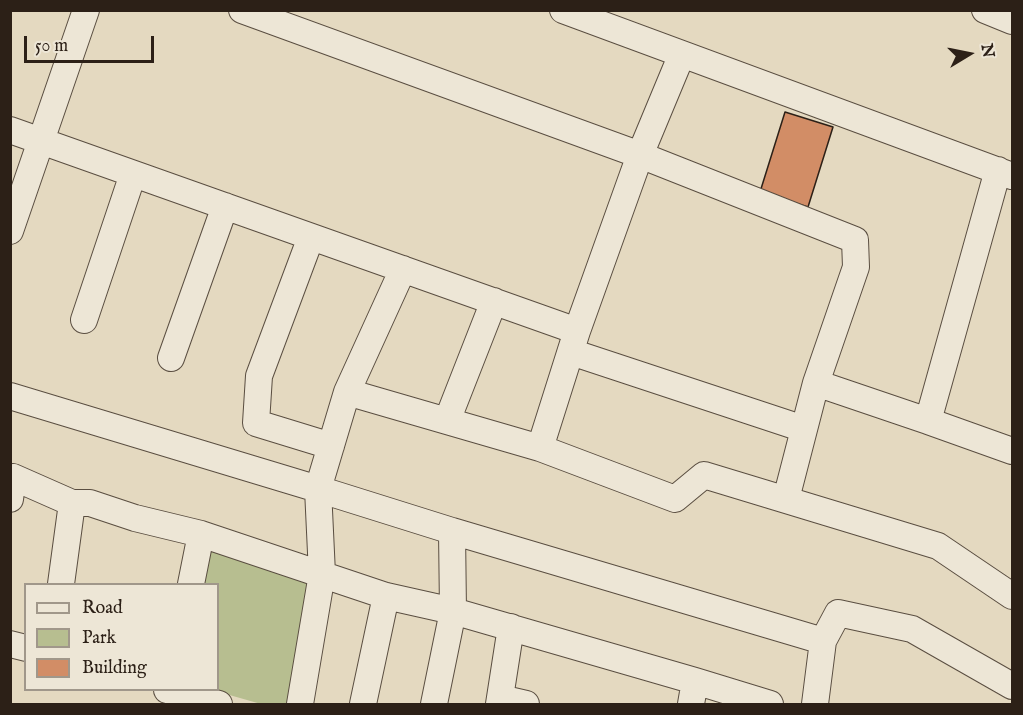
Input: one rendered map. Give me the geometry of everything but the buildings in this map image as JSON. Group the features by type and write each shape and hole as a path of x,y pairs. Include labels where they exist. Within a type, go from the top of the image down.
{"street":[{"path":"10,231 86,10"},
{"path":"242,10 640,155 855,240 856,267 816,383 786,500"},
{"path":"985,10 1012,21"},
{"path":"566,11 1006,173 928,421"},
{"path":"540,448 574,341 640,155 682,54"},
{"path":"10,130 494,301 574,341 804,429"},
{"path":"84,320 133,174"},
{"path":"171,358 225,206"},
{"path":"311,237 259,376 256,423 331,446"},
{"path":"300,705 322,574 318,489 347,392 403,269"},
{"path":"447,421 494,301"},
{"path":"816,383 1012,451"},
{"path":"347,392 540,448 675,499 704,475 938,546 1012,596"},
{"path":"10,396 823,641"},
{"path":"10,498 14,477 72,503 90,503 135,518 201,534 386,596 512,627 693,693 757,702"},
{"path":"61,583 72,503"},
{"path":"434,705 453,611 452,531"},
{"path":"191,583 201,534"},
{"path":"363,705 386,596"},
{"path":"815,705 823,641 838,613 912,630 1012,686"},
{"path":"512,627 500,701 526,705"},
{"path":"173,691 219,705"}],"green space":[{"path":"208,543 322,576 294,704 261,704 216,691 219,691 219,583 199,583"}]}
